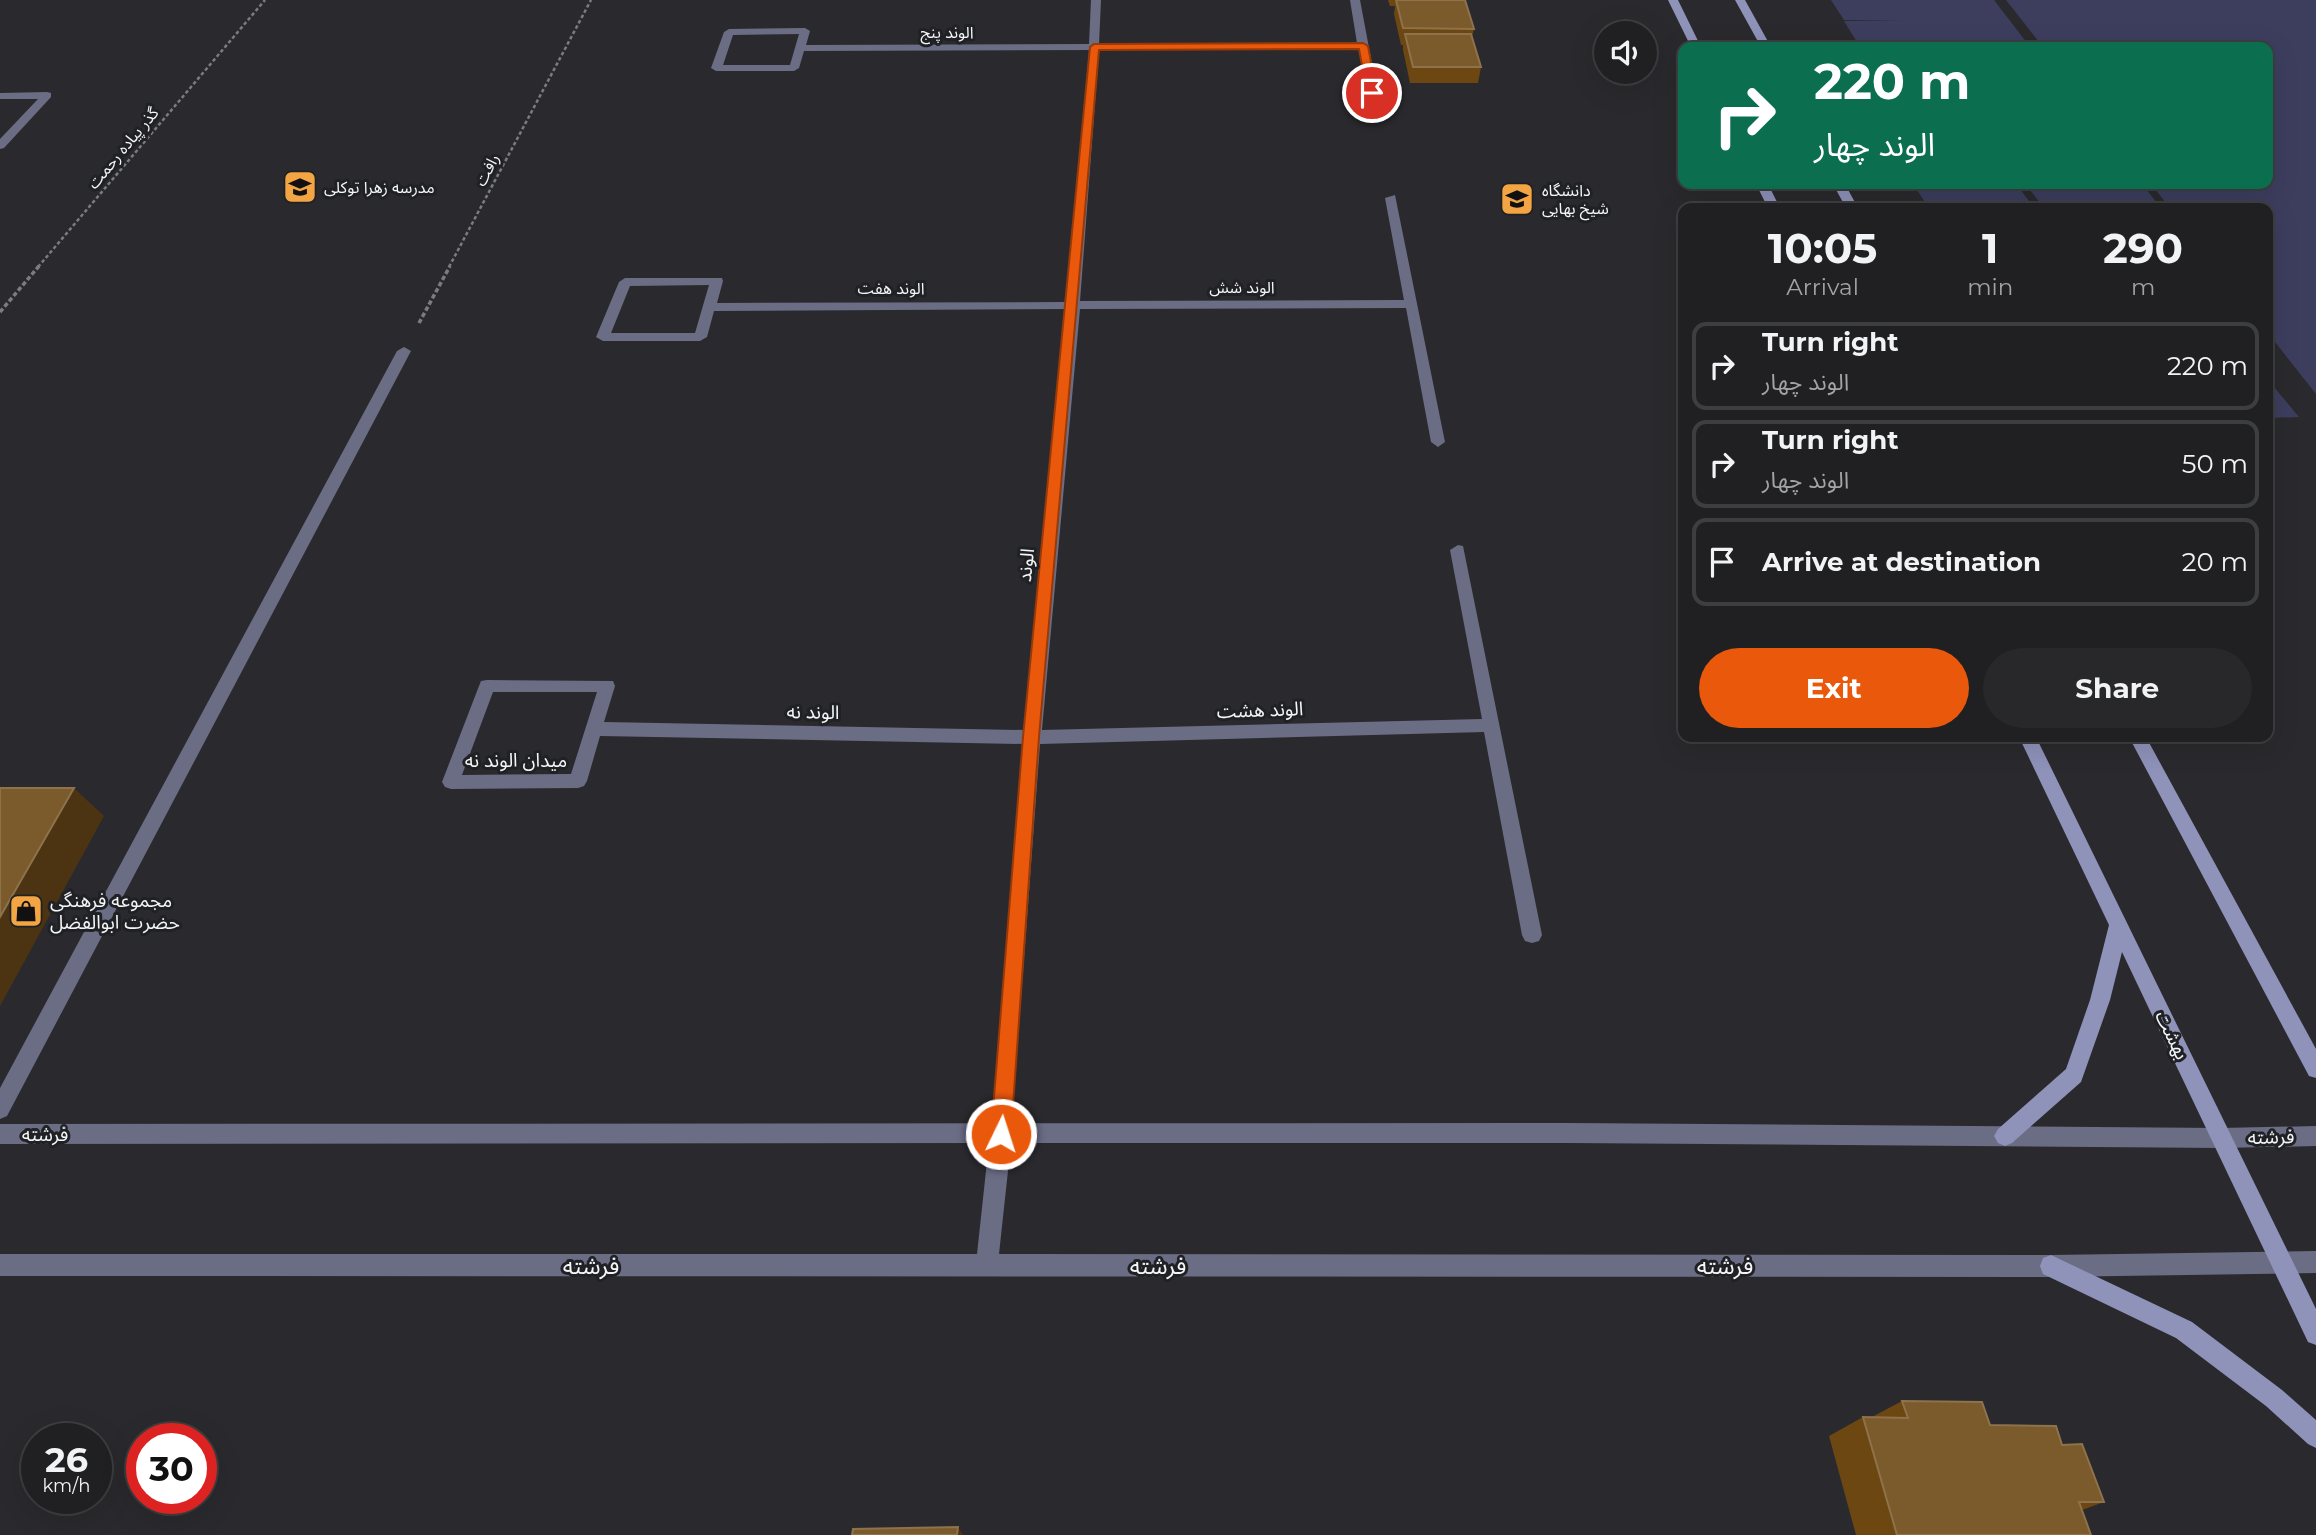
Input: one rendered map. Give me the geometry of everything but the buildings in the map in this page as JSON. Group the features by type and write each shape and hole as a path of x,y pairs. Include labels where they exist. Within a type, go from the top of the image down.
{"main road":[{"path":"1673,0 1694,42"},
{"path":"1740,0 1763,42"},
{"name":"بهشت","path":"2030,742 2316,1334"},
{"path":"2140,742 2316,1069"},
{"path":"2005,1136 2074,1075 2100,1000 2119,924"},
{"path":"2050,1266 2184,1330 2274,1398 2316,1436"}],"street":[{"name":"الوند","path":"987,1266 1001,1134 1031,737 1072,305 1096,0"},
{"path":"1354,0 1376,117"},
{"path":"805,31 800,48 794,68 716,68 729,32 805,31"},
{"name":"الوند پنج","path":"800,48 1363,46"},
{"path":"0,96 47,95 0,146"},
{"path":"1391,198 1438,442"},
{"path":"717,281 709,307 699,337 603,337 625,282 717,281"},
{"name":"الوند شش","path":"1072,305 1412,304"},
{"name":"الوند هفت","path":"709,307 1072,305"},
{"path":"0,1109 404,351"},
{"path":"1458,550 1532,935"},
{"name":"میدان الوند نه","path":"487,686 607,686 594,729 578,781 451,782 487,686"},
{"name":"الوند هشت","path":"1031,737 1491,724"},
{"name":"الوند نه","path":"594,729 1031,737"},
{"name":"فرشته","path":"0,1134 2316,1136"},
{"name":"فرشته","path":"0,1265 2050,1266 2316,1262"}],"path":[{"name":"گذر پیاده رحمت","path":"0,312 265,0"},
{"name":"رافت","path":"404,351 591,0"}],"shaded area":[{"path":"1831,0 1994,0 2026,42 1857,42 1844,21 1906,21 1844,20"},
{"path":"2006,0 2316,0 2316,394 2273,339 2273,203 2166,203 2155,189 2273,189 2273,42 2039,42"},
{"path":"2020,189 2030,203 1926,203 1917,190"},
{"path":"2146,189 2157,203 2040,203 2030,190"},
{"path":"2273,386 2299,417 2273,418"}],"place":[{"name":"مدرسه زهرا توکلی","path":"300,187"},
{"name":"دانشگاه شیخ بهایی","path":"1517,199"},
{"name":"مجموعه فرهنگی حضرت ابوالفضل","path":"26,911"}],"route":[{"path":"1001,1134 1031,737 1094,47 1363,46 1372,93"}]}
